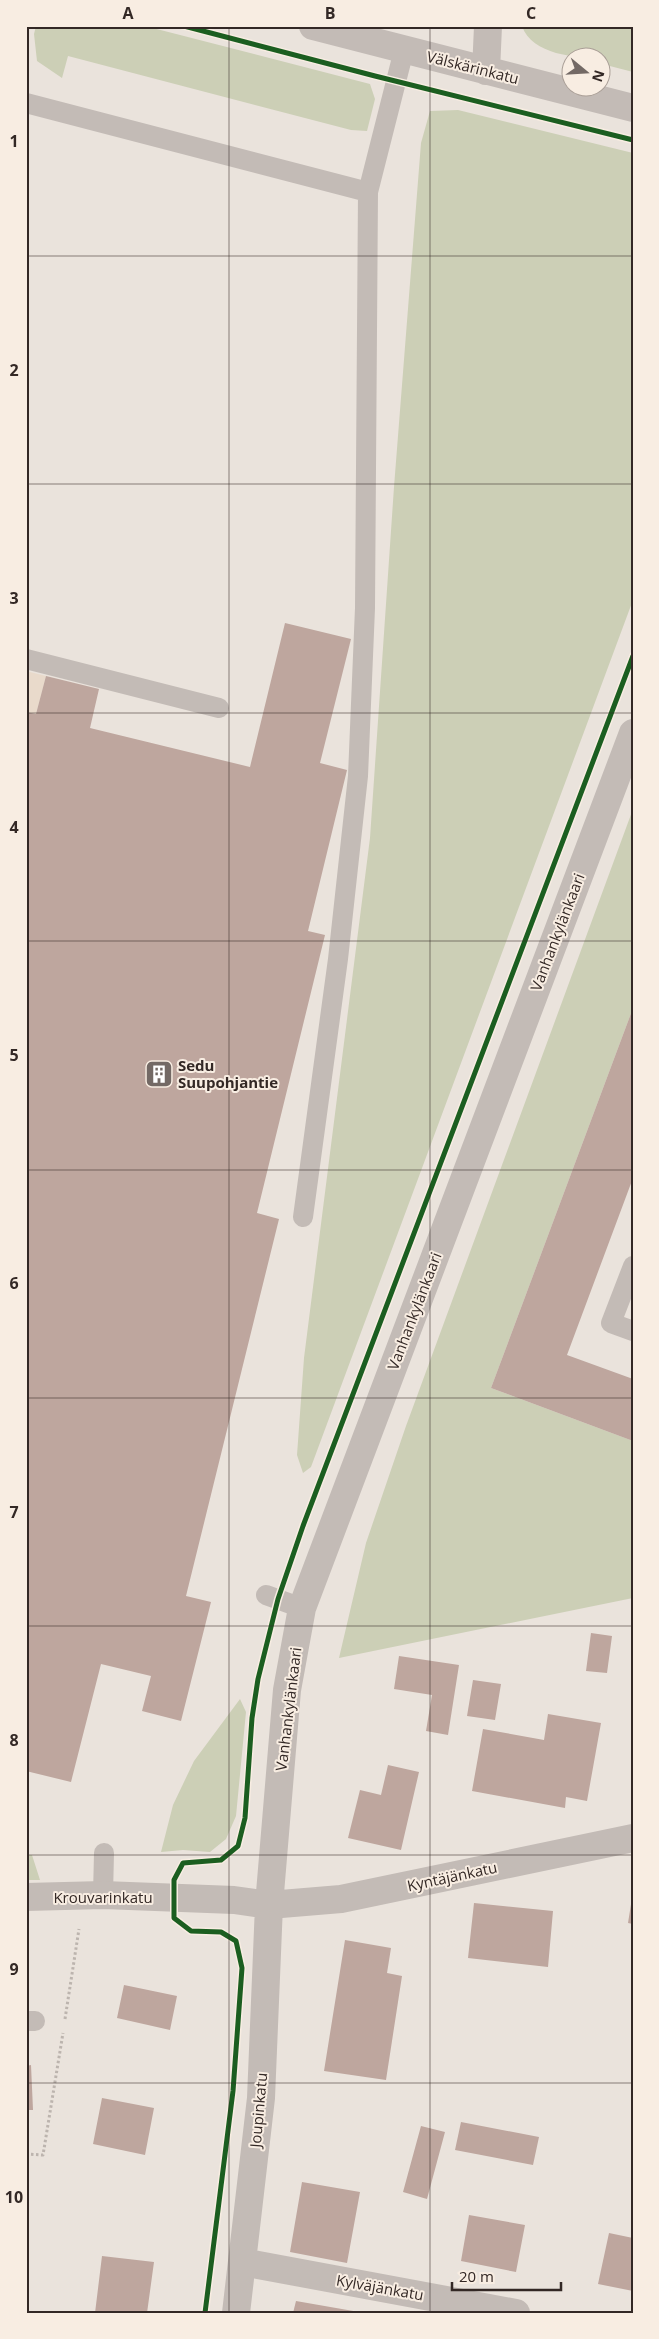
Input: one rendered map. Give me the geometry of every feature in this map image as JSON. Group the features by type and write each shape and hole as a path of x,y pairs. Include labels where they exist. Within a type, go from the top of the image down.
{"street":[{"name":"Välskärinkatu","path":"313,26 633,108"},
{"path":"486,71 488,26"},
{"name":"Vanhankylänkaari","path":"269,1906 287,1690 302,1608 631,746"},
{"name":"Kyntäjänkatu","path":"269,1906 340,1899 633,1838"},
{"name":"Krouvarinkatu","path":"26,1898 103,1896 234,1900 269,1906"},
{"name":"Joupinkatu","path":"236,2313 261,2098 269,1906"},
{"name":"Kylväjänkatu","path":"242,2262 516,2313"}],"lane":[{"path":"303,1217 338,959 358,776 365,608 368,192 404,50"},
{"path":"26,103 368,192"},
{"path":"26,659 219,708"},
{"path":"633,1266 611,1323 633,1331"},
{"path":"266,1596 302,1608"},
{"path":"103,1896 104,1853"}],"green space":[{"path":"36,26 145,26 370,84 375,99 367,131 351,130 68,56 62,78 37,61 34,34"},
{"path":"522,26 633,26 633,72 612,67 612,48 562,48 562,54 545,49 527,36"},
{"path":"458,110 633,153 633,600 311,1467 303,1473 297,1455 304,1358 370,838 394,487 421,143 430,111"},
{"path":"633,809 633,1008 491,1388 633,1441 633,1598 339,1658 366,1543 406,1426"},
{"path":"240,1699 246,1712 236,1816 226,1839 210,1852 183,1850 161,1852 173,1805 194,1761"},
{"path":"26,1855 32,1855 40,1880 26,1880"}],"shaded area":[{"path":"26,671 46,676 36,714 26,712"}],"building":[{"name":"Sedu Suupohjantie","path":"285,623 351,639 320,763 347,770 308,931 325,935 257,1213 279,1219 186,1596 211,1602 181,1721 142,1711 151,1676 101,1664 71,1782 26,1771 26,712 36,714 46,676 99,689 90,728 250,767"},
{"path":"633,1008 633,1178 567,1355 633,1379 633,1441 491,1388"},
{"path":"591,1633 612,1636 607,1673 586,1671"},
{"path":"399,1656 459,1665 448,1735 426,1731 432,1695 394,1689"},
{"path":"473,1680 501,1684 495,1720 467,1716"},
{"path":"548,1714 601,1723 587,1801 566,1797 565,1808 472,1791 483,1729 544,1740"},
{"path":"388,1765 419,1772 401,1850 348,1838 360,1790 381,1795"},
{"path":"633,1898 633,1924 628,1923"},
{"path":"474,1903 553,1911 548,1967 468,1958"},
{"path":"345,1940 391,1948 387,1973 402,1976 386,2080 324,2071"},
{"path":"124,1985 177,1996 170,2030 117,2018"},
{"path":"31,2065 33,2110 26,2110 26,2066"},
{"path":"102,2098 154,2108 145,2155 93,2144"},
{"path":"461,2122 539,2137 533,2165 455,2150"},
{"path":"421,2126 445,2132 427,2199 403,2192"},
{"path":"302,2182 360,2192 347,2263 290,2252"},
{"path":"469,2215 525,2225 516,2272 461,2261"},
{"path":"609,2233 633,2238 633,2291 598,2284"},
{"path":"102,2256 154,2262 147,2313 95,2313"},
{"path":"296,2301 359,2312 359,2313 293,2313"}],"cycle path":[{"path":"184,26 633,140"},
{"path":"205,2313 233,2091 242,1968 236,1941 221,1932 191,1931 174,1918 174,1880 183,1863 221,1860 238,1846 245,1818 252,1718 258,1679 278,1599 303,1526 633,656"}],"place":[{"name":"Sedu Suupohjantie","path":"159,1074"}]}
